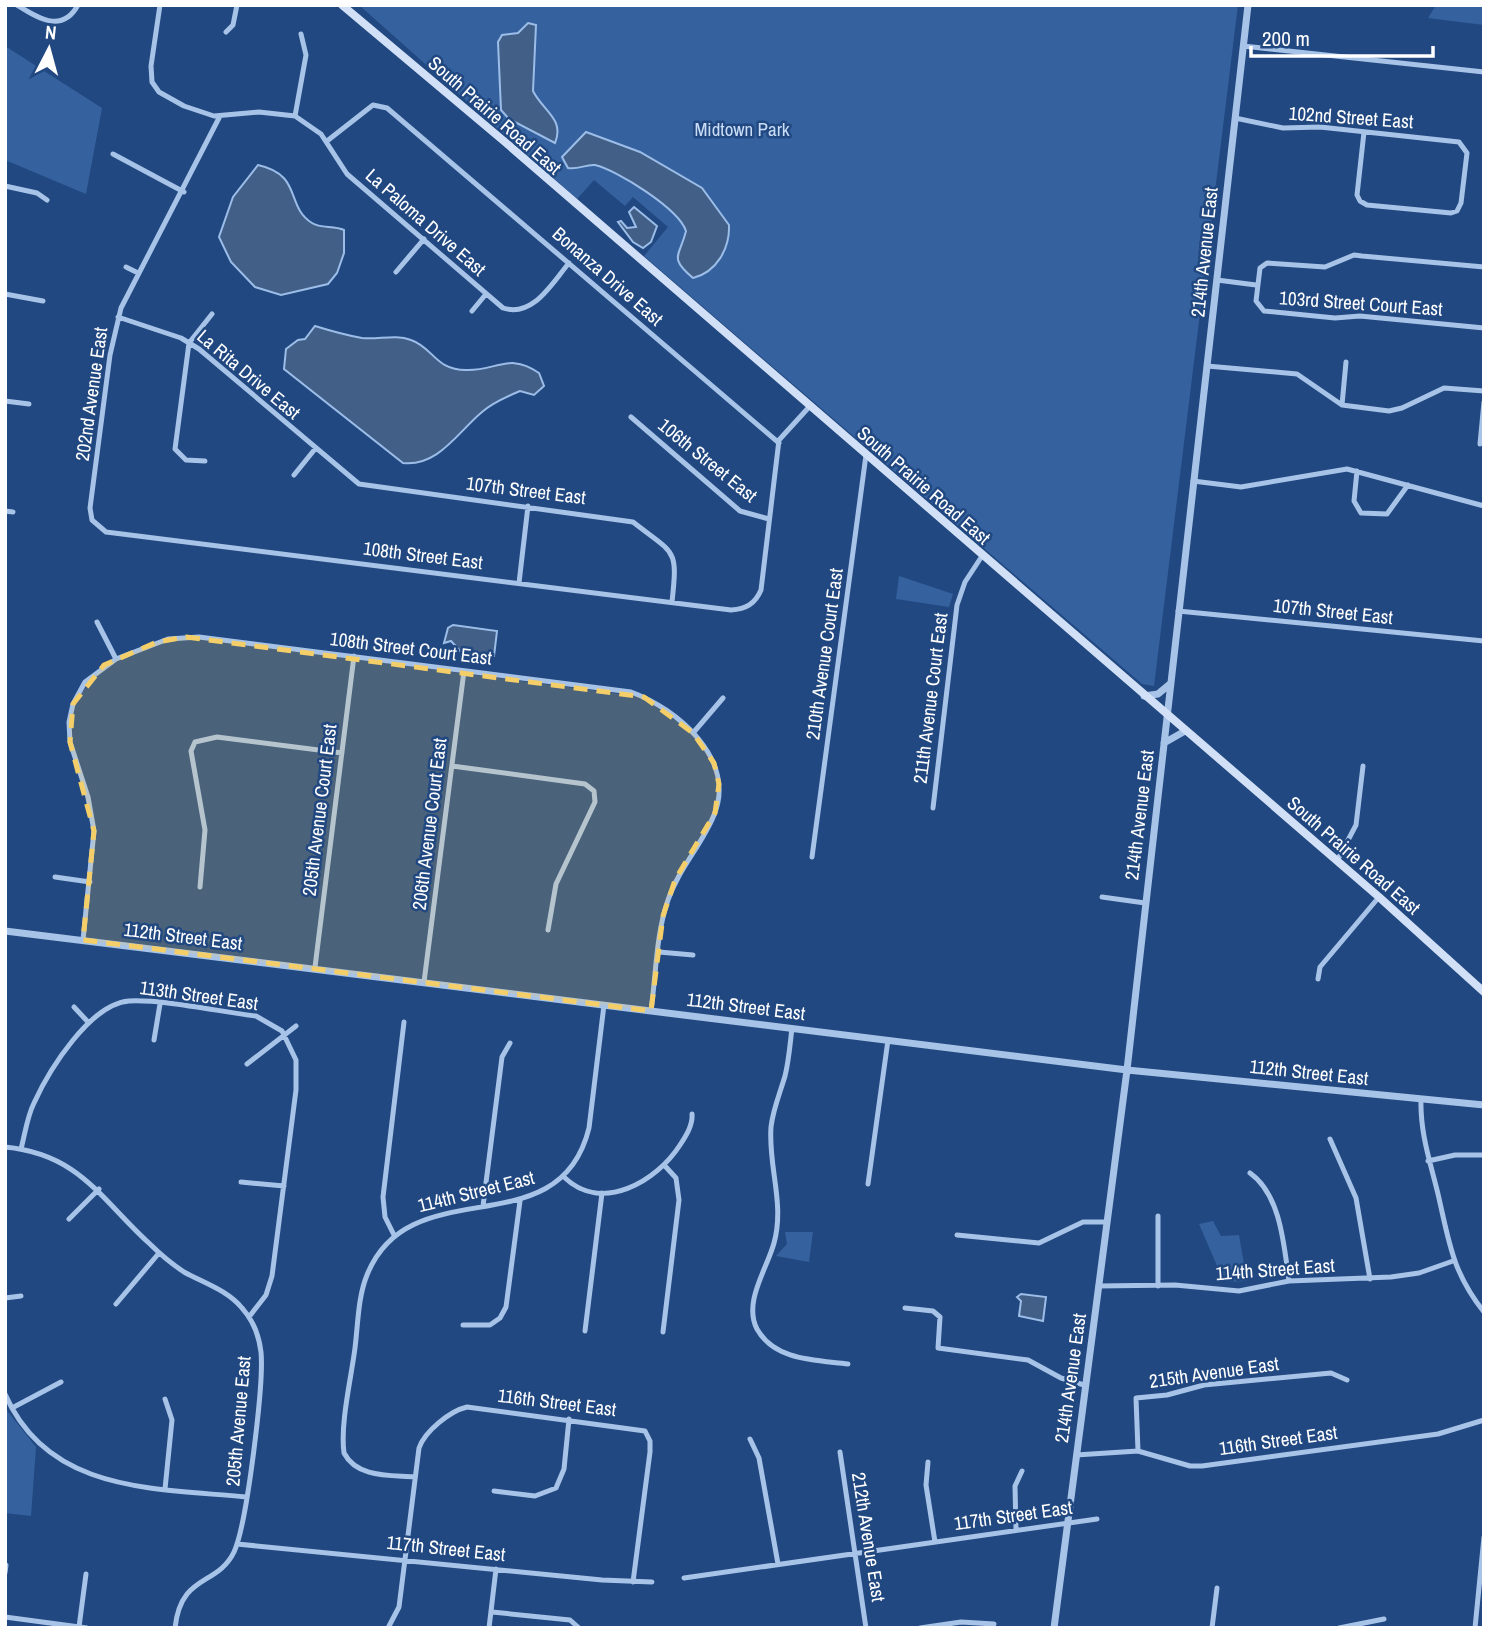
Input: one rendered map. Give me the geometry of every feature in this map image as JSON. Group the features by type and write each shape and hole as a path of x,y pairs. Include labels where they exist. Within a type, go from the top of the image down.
{"main road":[{"name":"South Prairie Road East","path":"342,5 505,142 1380,897 1484,992"}],"street":[{"path":"17,5 44,21 64,20 78,5"},
{"name":"La Paloma Drive East","path":"160,5 151,74 156,89 168,97 201,112 220,116 266,112 295,117 312,126 327,141 347,174 508,310 525,309 536,302 569,263"},
{"path":"226,32 233,25 237,5"},
{"name":"214th Avenue East","path":"1054,1628 1127,1070 1248,5"},
{"path":"295,117 306,55 301,34"},
{"path":"1243,46 1484,72"},
{"name":"Bonanza Drive East","path":"327,141 379,104 398,116 779,443"},
{"name":"202nd Avenue East","path":"94,522 90,508 110,355 118,317 138,273 184,192 220,116"},
{"name":"102nd Street East","path":"1235,118 1283,128 1364,132 1459,142 1464,145 1467,153 1457,211 1451,213 1367,205 1360,201 1357,195 1364,132"},
{"path":"113,154 184,192"},
{"path":"5,186 37,193 47,200"},
{"path":"396,272 424,239"},
{"path":"1256,285 1262,264 1325,267 1354,255 1484,267"},
{"path":"126,267 138,273"},
{"name":"103rd Street Court East","path":"1217,280 1256,285 1256,301 1264,312 1335,318 1360,316 1484,328"},
{"path":"5,294 43,301"},
{"name":"La Paloma Drive East","path":"472,311 486,294"},
{"path":"205,461 186,460 175,449 190,343 212,314"},
{"name":"La Rita Drive East","path":"118,317 190,343 359,484"},
{"path":"1342,405 1346,362"},
{"path":"1207,366 1297,374 1342,405 1396,411 1444,388 1484,391"},
{"path":"5,401 29,404"},
{"path":"1480,444 1484,402"},
{"path":"769,519 779,443 810,407"},
{"name":"106th Street East","path":"631,417 740,511 769,519"},
{"path":"294,475 315,449"},
{"name":"210th Avenue Court East","path":"812,857 866,455"},
{"path":"1193,481 1241,487 1338,469 1357,471 1484,506"},
{"path":"1357,471 1354,502 1361,513 1378,516 1387,514 1408,485"},
{"name":"107th Street East","path":"359,484 628,520 667,549 674,558 672,602"},
{"path":"519,583 528,506"},
{"path":"5,511 13,512"},
{"name":"108th Street East","path":"94,522 114,534 731,610 751,605 761,590 769,519"},
{"name":"211th Avenue Court East","path":"933,808 957,605 965,582 982,556"},
{"name":"107th Street East","path":"1178,611 1484,641"},
{"path":"97,622 116,659"},
{"name":"108th Street Court East","path":"83,940 90,882 92,813 69,742 69,722 73,704 85,682 116,659 157,642 186,637 354,656 631,692 660,705 692,733 717,770 718,800 710,823 684,864 668,900 651,1010"},
{"name":"205th Avenue Court East","path":"315,967 354,656"},
{"name":"206th Avenue Court East","path":"424,982 464,671"},
{"path":"1144,696 1158,694 1170,683"},
{"path":"692,733 723,698"},
{"path":"1164,743 1185,731"},
{"path":"200,887 205,830 191,751 197,741 217,737 342,753"},
{"path":"452,766 585,784 596,793 595,802 556,884 548,930"},
{"path":"1337,861 1356,825 1363,766"},
{"path":"55,877 90,882"},
{"path":"1102,897 1146,903"},
{"path":"1318,979 1320,967 1380,897"},
{"name":"112th Street East","path":"5,931 315,967 1127,1070 1484,1105"},
{"path":"659,951 693,956"},
{"name":"113th Street East","path":"88,1021 101,1010 118,1003 160,1004 256,1016 275,1025 284,1035"},
{"path":"154,1040 160,1004"},
{"path":"604,1005 589,1128 578,1160 564,1177 583,1190 602,1193 640,1184 665,1166 688,1130 692,1114"},
{"path":"21,1149 38,1096 88,1021 74,1007"},
{"path":"388,1628 397,1614 415,1477 365,1472 347,1459 343,1445 364,1283 372,1263 394,1235 386,1217 383,1197 404,1023"},
{"path":"247,1064 296,1026"},
{"path":"792,1028 787,1069 771,1126 778,1217 769,1260 754,1301 754,1318 758,1331 773,1347 786,1354 848,1364"},
{"path":"5,1147 60,1161 99,1189 159,1253 183,1271 231,1297 249,1317 266,1295 272,1276 284,1186 296,1071 295,1054 284,1035"},
{"path":"868,1184 888,1040"},
{"path":"484,1206 502,1057 510,1043"},
{"path":"1421,1099 1422,1136 1453,1261 1465,1288 1484,1312"},
{"path":"1330,1139 1356,1198 1370,1279"},
{"path":"1428,1161 1455,1155 1484,1155"},
{"path":"663,1332 679,1200 676,1178 665,1166"},
{"path":"1250,1172 1261,1180 1279,1222 1289,1281"},
{"name":"114th Street East","path":"394,1235 423,1219 520,1200 543,1192 564,1177"},
{"path":"241,1182 284,1186"},
{"path":"69,1219 99,1189"},
{"path":"585,1331 602,1193"},
{"path":"463,1325 490,1325 505,1310 520,1200"},
{"path":"1158,1216 1158,1286"},
{"path":"957,1235 1030,1244 1045,1241 1083,1222 1106,1222"},
{"path":"116,1304 159,1253"},
{"name":"114th Street East","path":"1098,1286 1158,1286 1235,1292 1289,1281 1370,1279 1419,1273 1453,1261"},
{"path":"5,1298 21,1296"},
{"path":"905,1308 933,1311 940,1317 938,1348 1028,1360 1061,1378 1084,1385"},
{"name":"205th Avenue East","path":"175,1628 179,1607 187,1592 222,1567 237,1544 246,1497 262,1366 257,1335 249,1317"},
{"name":"215th Avenue East","path":"1138,1451 1136,1398 1204,1385 1331,1373 1347,1380"},
{"path":"12,1408 61,1382"},
{"path":"6,1397 36,1441 71,1466 118,1483 246,1497"},
{"path":"165,1399 172,1420 165,1489"},
{"name":"116th Street East","path":"415,1477 419,1448 424,1437 460,1409 472,1407 638,1428 648,1434 650,1452 634,1581"},
{"path":"494,1491 535,1496 556,1488 564,1469 569,1419"},
{"name":"116th Street East","path":"1076,1455 1138,1451 1189,1466 1202,1466 1438,1434 1484,1420"},
{"path":"750,1439 759,1458 778,1564"},
{"name":"212th Avenue East","path":"839,1452 866,1628"},
{"path":"928,1462 926,1485 934,1542"},
{"path":"1016,1530 1015,1486 1022,1471"},
{"name":"117th Street East","path":"684,1578 1097,1519"},
{"path":"1475,1628 1484,1537"},
{"name":"117th Street East","path":"237,1544 652,1582"},
{"path":"5,1573 6,1564"},
{"path":"489,1628 496,1569"},
{"path":"79,1627 86,1574"},
{"path":"1212,1628 1217,1588"},
{"path":"492,1612 570,1620 578,1626"},
{"path":"5,1617 87,1628"},
{"path":"1339,1628 1384,1619"},
{"path":"1476,1619 1484,1619"},
{"path":"920,1628 961,1622 994,1624"}],"highlighted area":[{"path":"186,637 644,697 693,733 714,763 719,784 715,813 675,880 663,916 651,1011 83,940 94,831 70,742 73,704 104,665 157,642"}],"green space":[{"name":"Midtown Park","path":"359,5 1238,5 1154,686 1142,684 644,256 668,227 633,197 625,206 594,180 577,199"},
{"path":"1436,5 1484,5 1484,25 1428,18"},
{"path":"5,46 102,108 86,194 5,160"},
{"path":"899,576 953,594 949,607 896,599"},
{"path":"1213,1221 1221,1236 1239,1235 1247,1281 1224,1282 1199,1224"},
{"path":"785,1232 813,1232 809,1262 776,1256 787,1244"},
{"path":"5,1408 36,1447 31,1516 5,1513"}],"shaded area":[{"path":"528,23 536,25 533,91 555,121 555,143 509,119 501,110 498,42 502,35 518,33"},
{"path":"586,132 640,152 702,188 729,225 727,242 715,265 693,278 685,271 678,260 686,231 681,222 660,202 632,182 595,165 568,168 562,157"},
{"path":"258,165 282,176 288,183 298,208 312,223 344,230 344,253 337,273 328,284 281,295 255,287 231,262 219,237 233,197"},
{"path":"634,207 657,226 651,242 643,248 633,242 618,222 621,221 627,228 636,227 629,212"},
{"path":"315,326 362,338 399,337 411,340 425,348 441,363 456,369 477,370 503,364 519,364 539,373 544,386 534,395 520,391 495,403 447,446 427,460 403,463 284,369 286,349 298,340 305,339"},
{"path":"453,625 497,631 494,656 462,653 451,641 444,643 448,628"},
{"path":"1021,1294 1046,1297 1043,1321 1019,1316 1021,1301 1017,1297"}]}
